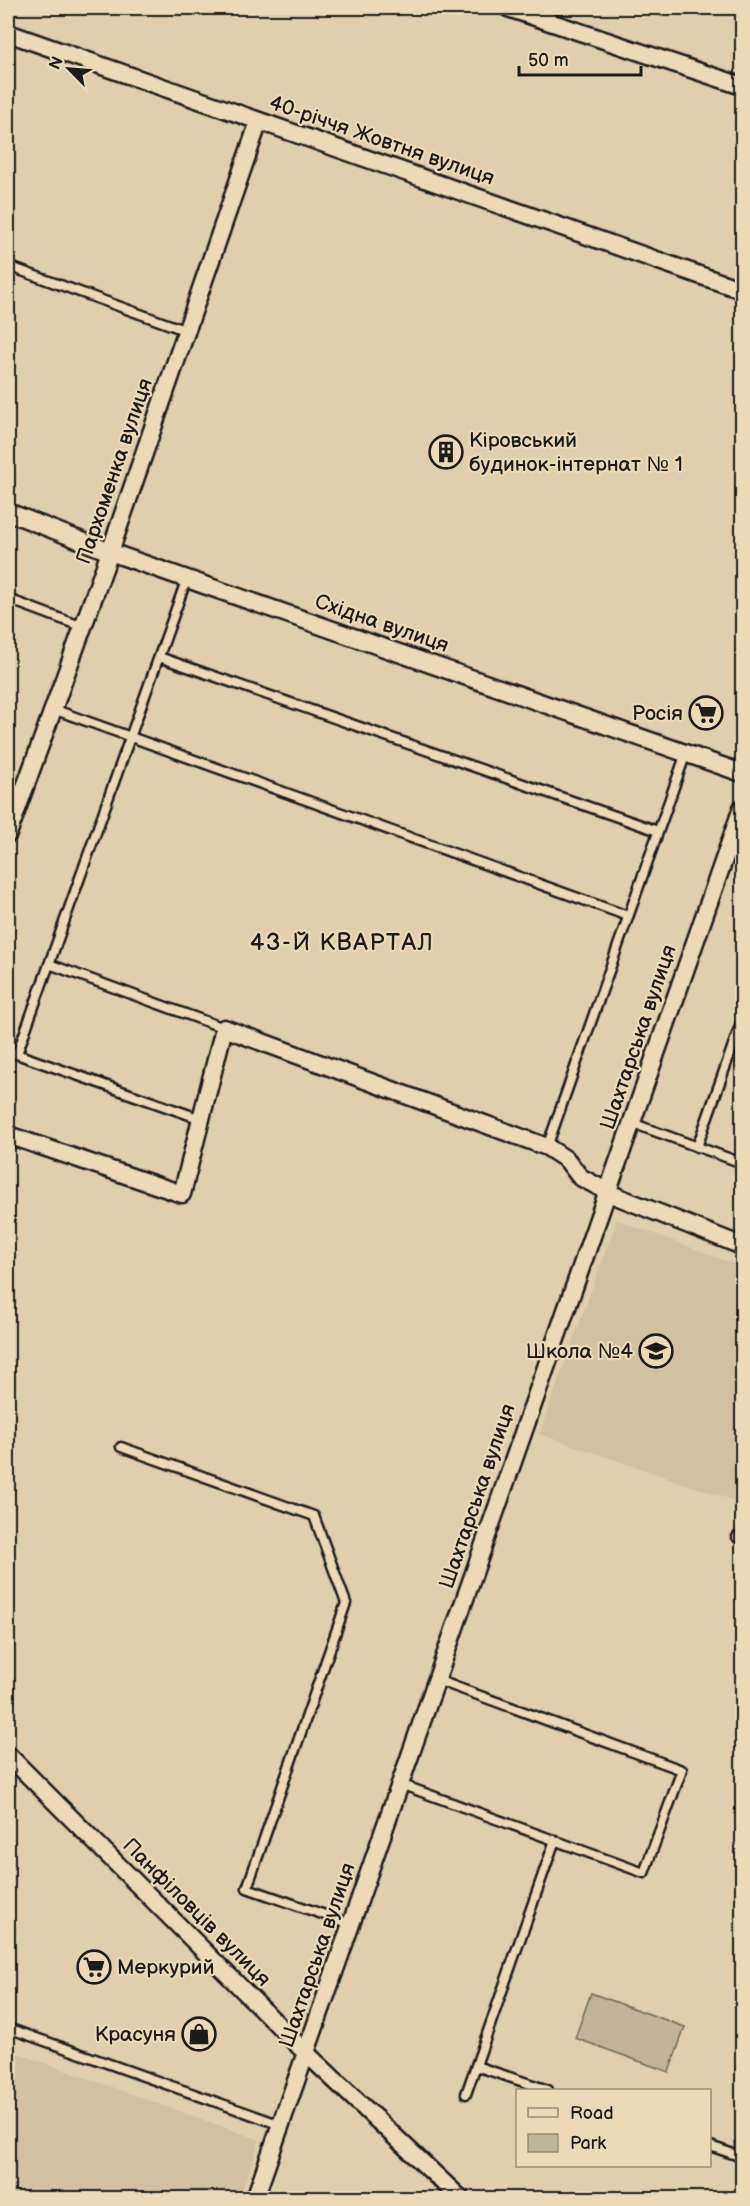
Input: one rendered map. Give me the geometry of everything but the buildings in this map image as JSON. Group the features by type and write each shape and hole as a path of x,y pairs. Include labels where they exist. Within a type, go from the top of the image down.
{"street":[{"path":"508,8 742,86"},
{"name":"40-річчя Жовтня вулиця","path":"8,33 742,290"},
{"name":"Пархоменка вулиця","path":"8,834 110,552 260,121"},
{"name":"Східна вулиця","path":"8,512 110,552 742,772"},
{"name":"Шахтарська вулиця","path":"255,2199 742,808"},
{"path":"8,1135 182,1194 224,1028 548,1147 567,1160 580,1177 635,1206 742,1246"},
{"name":"Панфіловців вулиця","path":"8,1755 306,2053 460,2199"}],"lane":[{"path":"8,266 187,331"},
{"path":"17,1054 187,579"},
{"path":"8,599 82,627"},
{"path":"159,657 658,831"},
{"path":"53,709 628,916"},
{"path":"548,1147 686,753"},
{"path":"49,964 224,1028"},
{"path":"697,1147 742,1020"},
{"path":"8,1051 201,1119"},
{"path":"632,1123 742,1163"},
{"path":"121,1447 314,1516 346,1603 247,1888 351,1924"},
{"path":"400,1784 644,1873 682,1770 437,1680"},
{"path":"466,2094 555,1840"},
{"path":"8,2028 281,2125"},
{"path":"476,2066 542,2089"},
{"path":"711,2146 742,2157"}],"shaded area":[{"name":"Школа №4","path":"617,1220 742,1267 742,1503 539,1434"},
{"path":"8,2050 260,2140 239,2198 8,2198"}],"green space":[{"path":"591,1993 685,2027 669,2072 575,2038"}],"place":[{"name":"Кіровський будинок-інтернат № 1","path":"446,452"},
{"name":"Росія","path":"706,713"},
{"name":"Школа №4","path":"656,1351"},
{"name":"Меркурий","path":"94,1967"},
{"name":"Красуня","path":"199,2034"}],"district":[{"name":"43-Й КВАРТАЛ","path":"342,942"}]}
